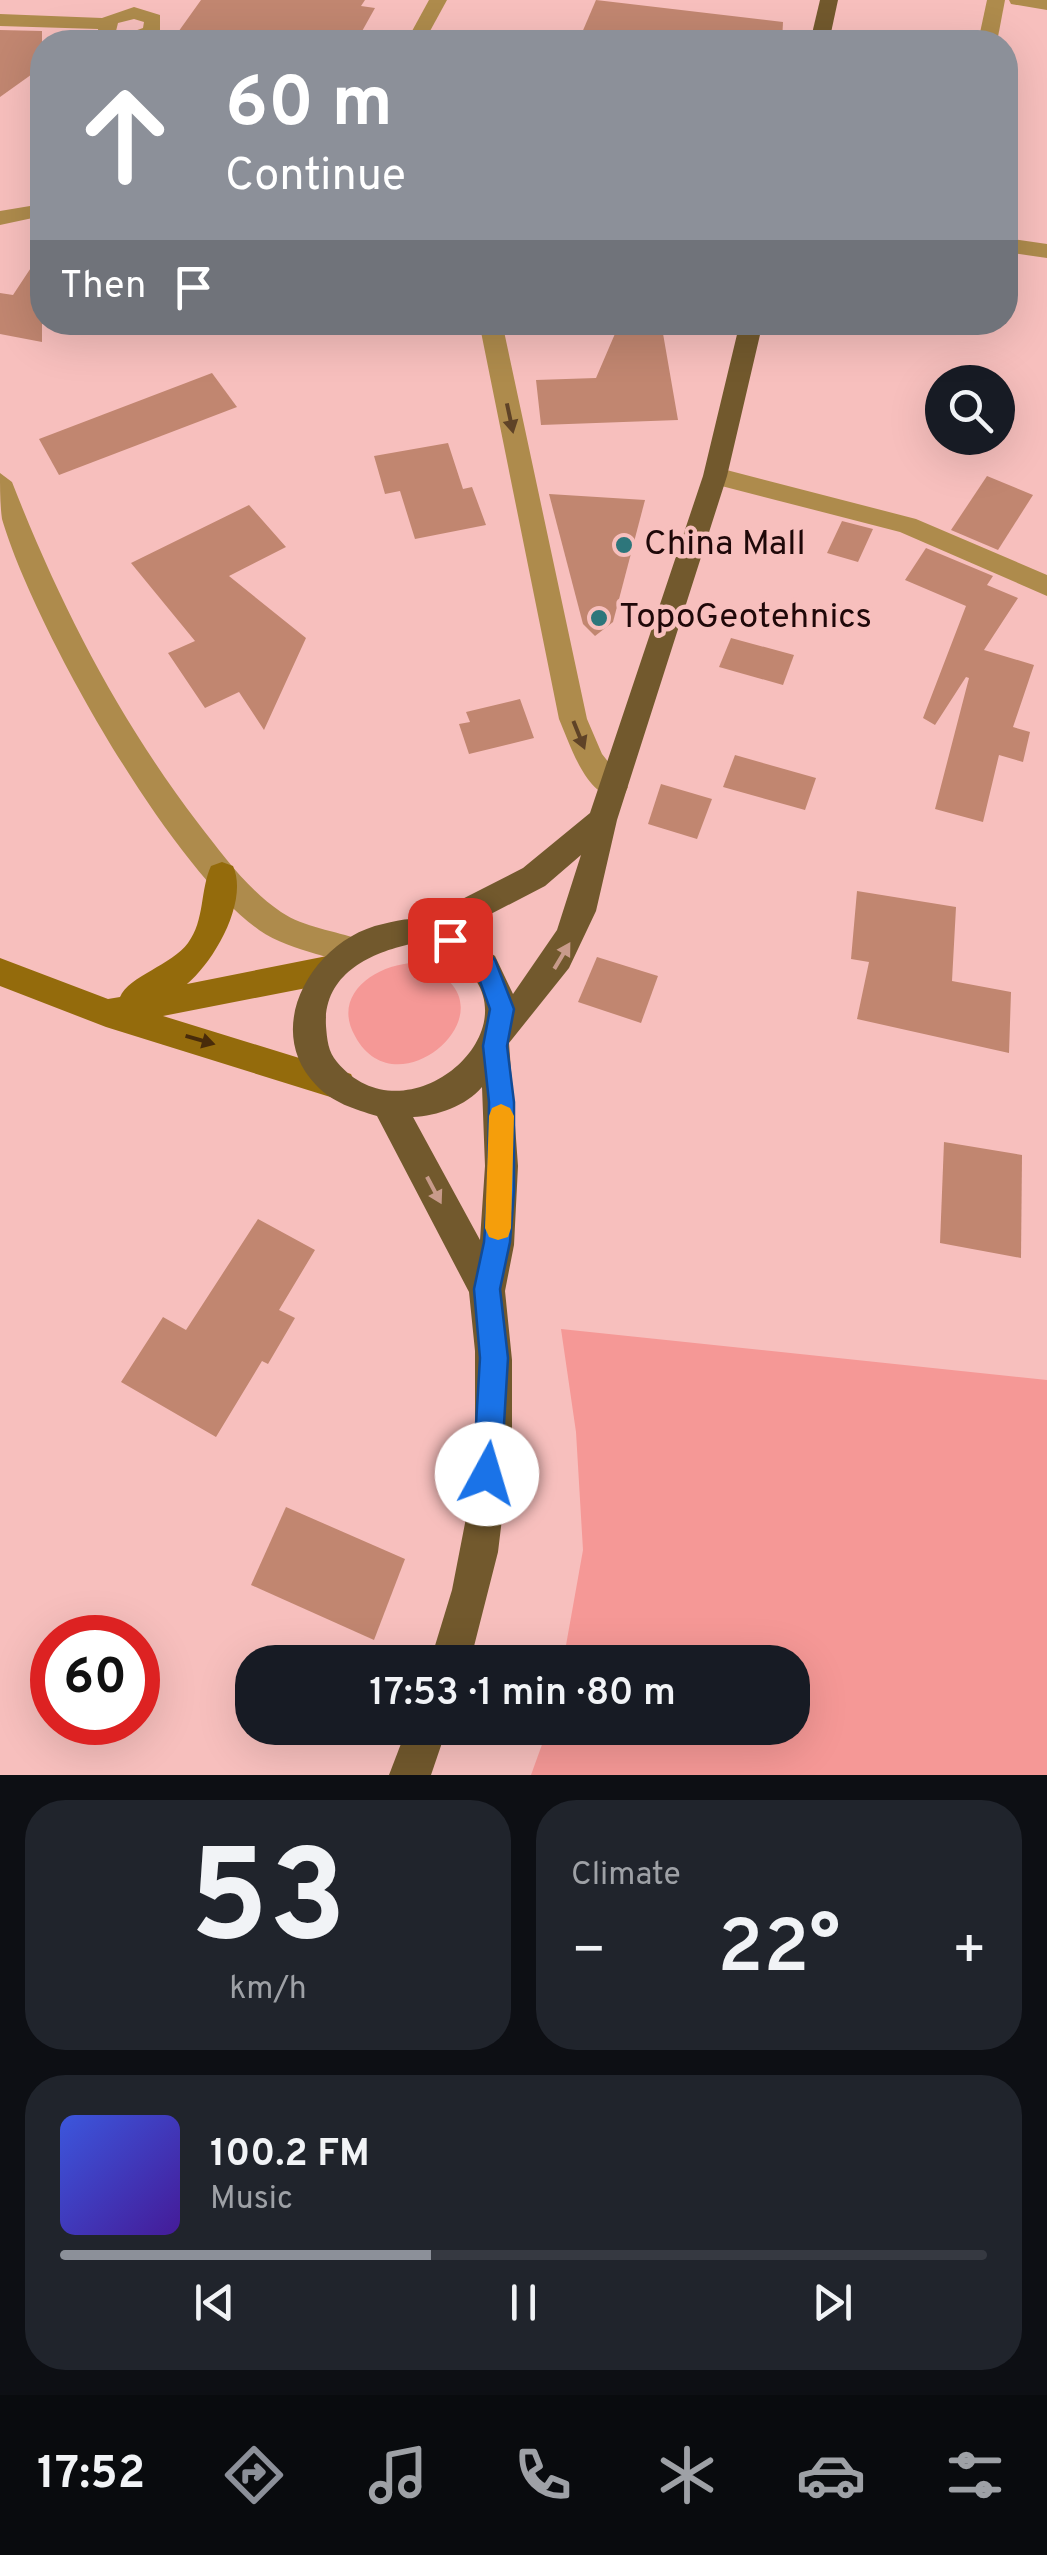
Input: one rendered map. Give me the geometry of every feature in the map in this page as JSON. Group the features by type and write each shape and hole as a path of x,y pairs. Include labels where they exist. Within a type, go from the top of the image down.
{"main road":[{"path":"822,30 829,0"},
{"path":"454,1645 478,1552 492,1436 494,1358 487,1289 497,1242 501,1191 498,1039 502,1009 486,967 470,951 427,932 395,932 338,959 314,994 309,1037 315,1055 340,1085 388,1104 440,1098 482,1068 498,1039 542,988 570,944 592,876 602,820 715,476 749,335"},
{"path":"427,932 534,877 602,820"},
{"path":"388,1104 487,1289"},
{"path":"410,1775 421,1745"}],"street":[{"path":"422,30 438,0"},
{"path":"990,30 996,0"},
{"path":"1018,0 1047,4"},
{"path":"0,20 106,24 117,16 147,7 156,27 152,30"},
{"path":"106,24 106,30"},
{"path":"0,218 30,212"},
{"path":"1018,247 1047,251"},
{"path":"493,335 573,719 591,761 614,787"},
{"path":"715,476 907,524 1047,586"},
{"path":"0,482 33,572 99,704 129,752 222,875 272,922 338,959"},
{"path":"106,1014 193,964 218,915 222,875"},
{"path":"106,1014 338,959"},
{"path":"0,972 106,1014 340,1085"}],"shaded area":[{"path":"414,963 447,979 460,1000 458,1022 444,1043 424,1058 399,1064 375,1058 355,1036 349,1021 353,995 373,975"},
{"path":"561,1329 1047,1380 1047,1775 531,1775 542,1745 810,1745 810,1645 566,1645 583,1550 576,1432"}],"building":[{"path":"201,0 365,0 361,6 375,8 363,30 180,30"},
{"path":"596,0 783,22 783,30 583,30"},
{"path":"0,30 30,31 30,76 0,97"},
{"path":"30,269 30,335 42,335 42,342 0,334 0,293 13,295"},
{"path":"614,335 663,335 678,420 541,425 536,380 596,378"},
{"path":"212,373 237,407 59,475 39,439"},
{"path":"448,443 463,489 472,487 486,525 415,539 400,491 385,494 374,456"},
{"path":"987,476 1033,495 998,550 951,530"},
{"path":"549,494 645,500 613,622 595,636 583,624"},
{"path":"249,505 286,547 229,576 306,638 264,730 239,692 205,708 168,653 195,641 131,563"},
{"path":"842,521 873,529 858,562 827,553"},
{"path":"926,548 993,576 987,585 1018,598 984,650 1034,665 1013,727 1030,732 1023,762 999,755 983,822 935,809 969,678 966,677 935,725 923,718 966,606 905,580"},
{"path":"731,638 794,655 783,685 719,667"},
{"path":"520,699 534,738 469,754 459,724 470,722 466,712"},
{"path":"735,755 816,778 805,810 723,787"},
{"path":"661,784 712,799 697,839 648,824"},
{"path":"857,891 956,907 952,981 1011,992 1009,1053 857,1019 869,962 851,959"},
{"path":"597,957 658,976 641,1023 578,1002"},
{"path":"944,1142 1022,1155 1021,1258 940,1243"},
{"path":"258,1219 315,1250 279,1310 295,1318 268,1364 262,1361 216,1437 121,1382 163,1317 186,1330"},
{"path":"286,1507 405,1559 374,1640 251,1585"}],"slow traffic":[{"path":"498,1228 501,1116"}],"place":[{"name":"China Mall","path":"624,545"},
{"name":"TopoGeotehnics","path":"599,618"}],"route":[{"path":"450,940 470,951 486,967 502,1009 495,1046 501,1102 501,1191 497,1242 487,1289 494,1358 487,1474"}]}
